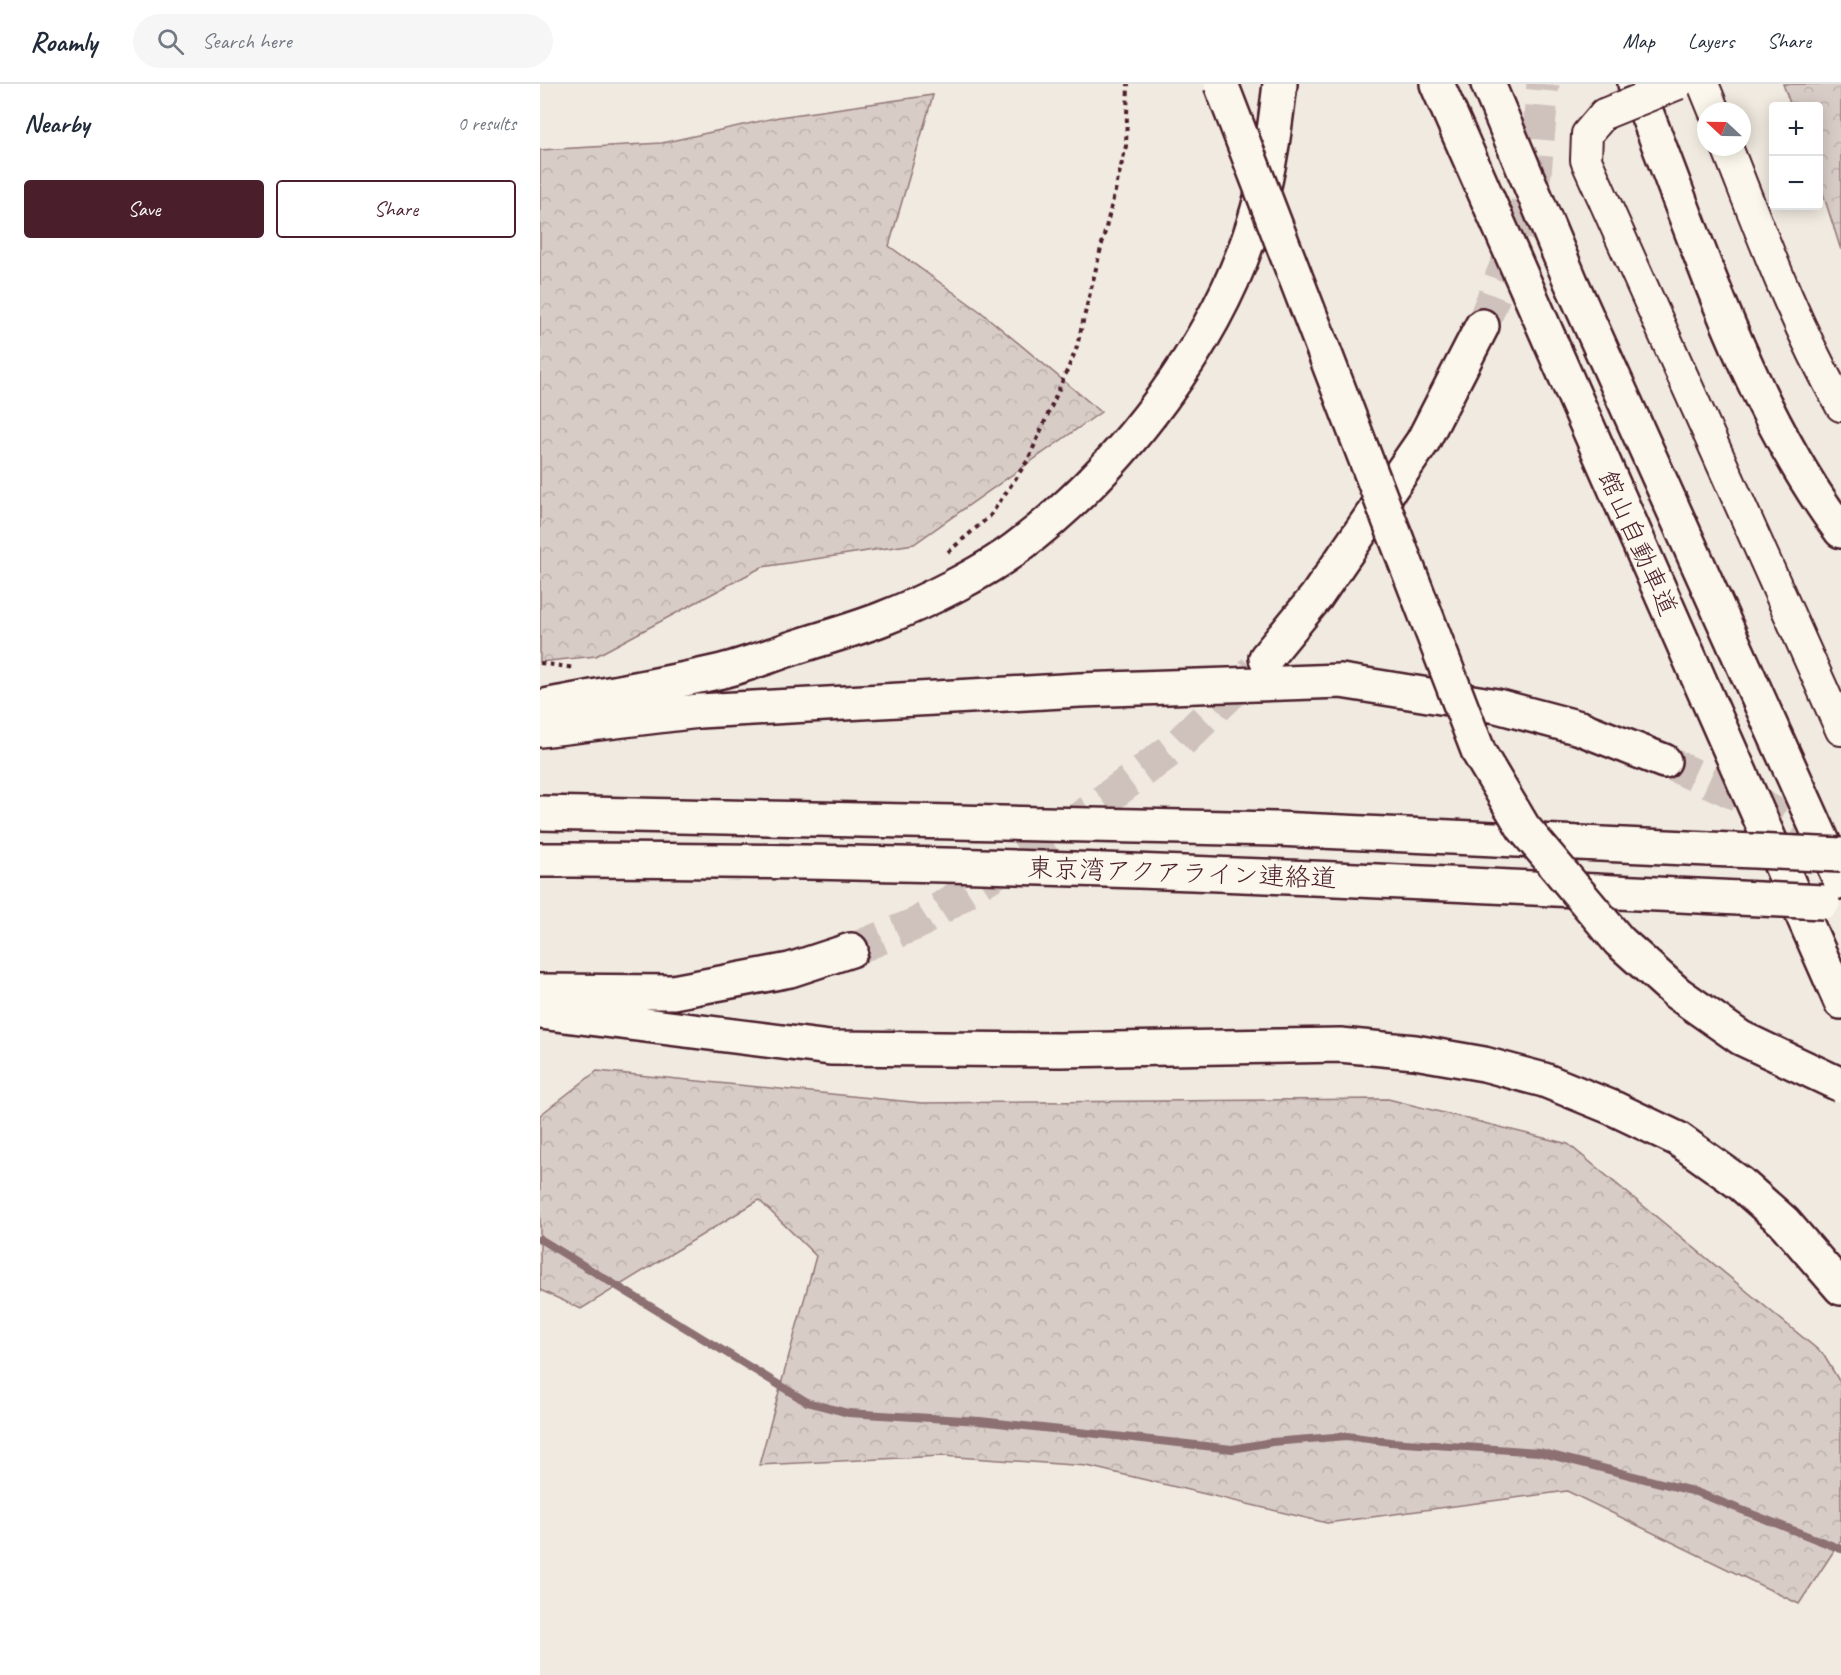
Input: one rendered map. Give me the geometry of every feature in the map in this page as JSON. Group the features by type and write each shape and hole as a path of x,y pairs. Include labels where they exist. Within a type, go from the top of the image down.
{"highway":[{"path":"1221,84 1479,753 1523,827 1619,941 1677,993 1741,1038 1841,1085"},
{"path":"540,707 724,670 885,618 1013,551 1062,511 1121,448 1165,394 1207,332 1236,271 1258,210 1274,138 1280,84"},
{"name":"館山自動車道","path":"1437,84 1841,1002"},
{"name":"館山自動車道","path":"1488,84 1835,896"},
{"path":"1635,84 1730,327 1762,396 1799,465 1841,531"},
{"path":"1266,658 1316,597 1417,450 1451,391 1482,326"},
{"path":"540,730 699,711 1080,690 1341,681 1497,706 1580,728 1664,761"},
{"name":"東京湾アクアライン連絡道","path":"540,813 1254,828 1841,855"},
{"name":"東京湾アクアライン連絡道","path":"540,860 933,865 1250,874 1738,898 1835,896"},
{"path":"540,991 673,992 790,970 851,950"},
{"path":"540,1012 830,1048 1060,1050 1340,1045 1415,1052 1484,1064 1544,1080 1613,1108 1678,1139 1741,1184 1784,1222 1841,1288"}],"street":[{"path":"1678,84 1604,114 1587,134 1587,160 1841,730"},
{"path":"1703,84 1710,102"},
{"path":"1731,156 1781,285 1818,365 1841,406"}],"path":[{"path":"945,555 990,516 1028,459 1076,350 1126,146 1128,84"},
{"path":"540,663 583,669"}],"green space":[{"path":"1783,84 1841,84 1841,250 1823,194 1823,102 1790,102"},
{"path":"933,95 889,246 981,312 1101,412 914,544 762,567 596,656 540,662 540,150 662,143 779,117"},
{"path":"597,1071 922,1103 1388,1099 1568,1144 1823,1354 1841,1384 1841,1540 1799,1604 1567,1491 1327,1523 1087,1466 942,1456 759,1465 816,1256 759,1200 581,1309 540,1290 540,1115"}],"waterway":[{"path":"540,1239 807,1402 848,1413 980,1421 1232,1449 1272,1442 1347,1436 1390,1442 1539,1452 1696,1492 1841,1549"}],"tunnel":[{"path":"1482,326 1521,228 1535,173 1543,84"},
{"path":"851,950 918,923 1084,815 1178,745 1254,670"},
{"path":"1664,761 1743,797 1824,838 1836,847"}]}
